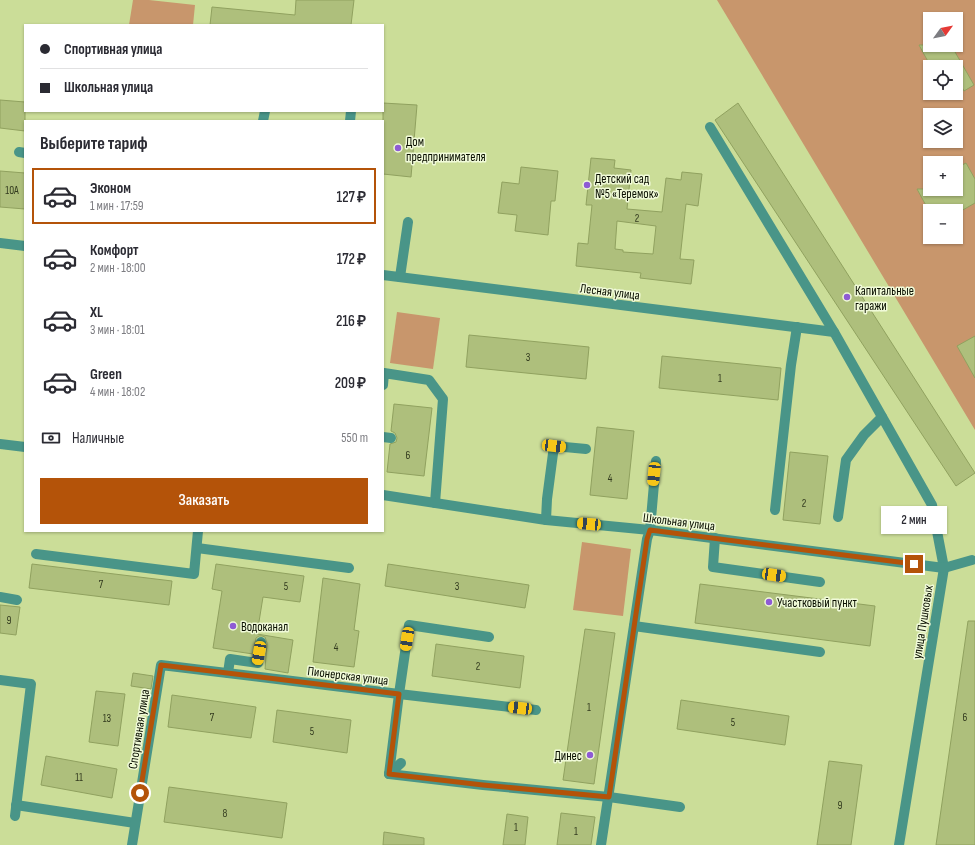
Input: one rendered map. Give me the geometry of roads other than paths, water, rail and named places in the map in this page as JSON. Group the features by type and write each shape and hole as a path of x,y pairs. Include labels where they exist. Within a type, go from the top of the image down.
{"street":[{"name":"улица Пушковых","path":"710,127 834,332 932,505 944,568 898,845"},
{"path":"400,277 408,222"},
{"path":"0,243 24,246"},
{"name":"Лесная улица","path":"384,275 834,332"},
{"path":"775,510 791,365 797,327"},
{"path":"384,373 429,380 443,399 435,503"},
{"path":"838,517 846,460 864,435 882,417"},
{"path":"0,444 24,447"},
{"path":"546,520 547,499 554,446 586,449"},
{"path":"601,845 647,539 650,530 656,461"},
{"name":"Школьная улица","path":"384,495 546,520 650,530 944,568 972,560"},
{"path":"36,554 194,574 198,532"},
{"path":"715,538 713,567 820,582"},
{"path":"197,548 349,568"},
{"path":"0,597 17,600"},
{"path":"489,637 409,625 399,694 536,710"},
{"path":"634,626 820,652"},
{"path":"228,673 230,659 258,663 261,642"},
{"name":"Пионерская улица","path":"161,665 399,694 389,774"},
{"name":"Спортивная улица","path":"132,845 161,665"},
{"path":"0,680 31,684 15,816"},
{"path":"389,774 401,763"},
{"path":"389,774 609,797 680,808"},
{"path":"16,805 135,823"}],"place":[{"name":"Дом предпринимателя","path":"398,148"},
{"name":"Детский сад №5 «Теремок»","path":"587,185"},
{"name":"Капитальные гаражи","path":"847,297"},
{"name":"Участковый пункт","path":"769,602"},
{"name":"Водоканал","path":"233,626"},
{"name":"Динес","path":"590,755"}]}
